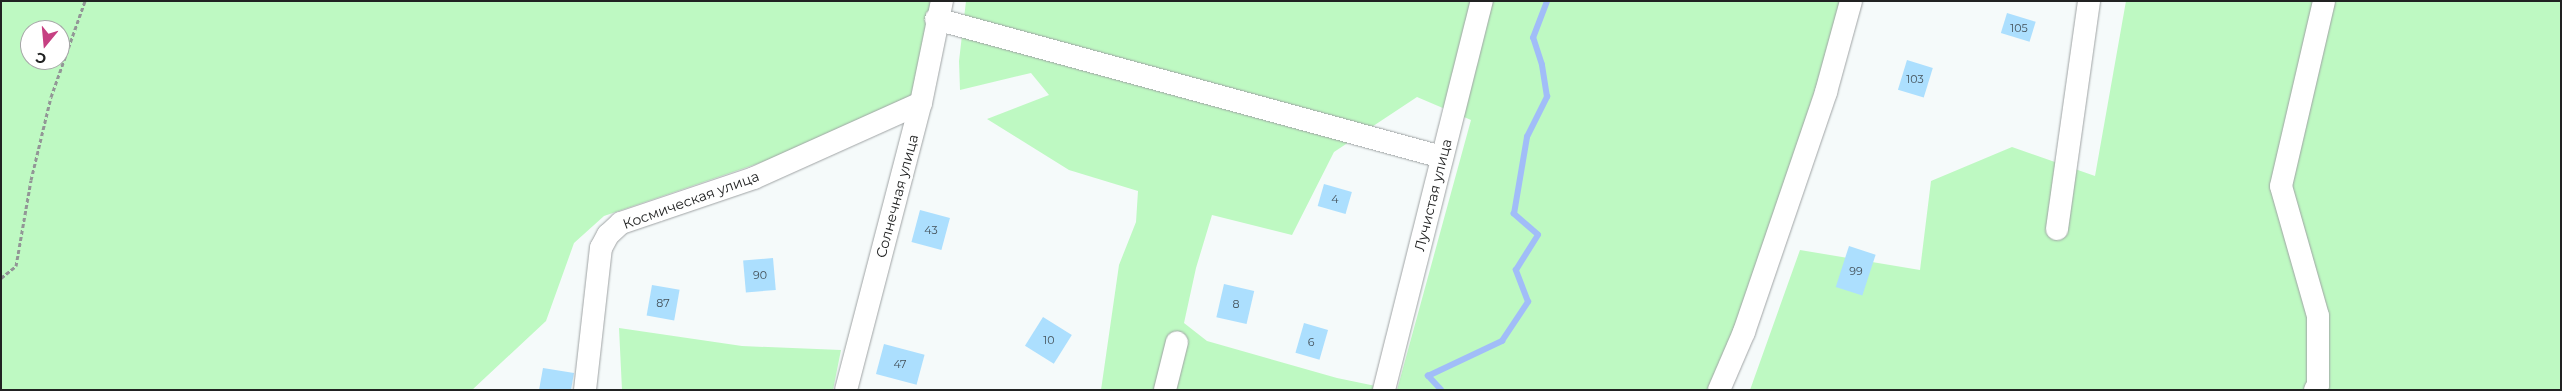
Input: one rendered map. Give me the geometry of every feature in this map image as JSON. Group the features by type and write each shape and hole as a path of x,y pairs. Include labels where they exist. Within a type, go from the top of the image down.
{"street":[{"name":"Лучистая улица","path":"1384,390 1482,1"},
{"path":"1719,390 1744,332 1826,92 1851,1"},
{"path":"2057,229 2089,1"},
{"path":"2315,390 2318,385 2318,316 2281,186 2324,1"},
{"path":"939,10 1442,157"},
{"name":"Солнечная улица","path":"846,390 921,103 939,10"},
{"name":"Космическая улица","path":"585,390 601,248 608,235 621,223 754,178 921,103"},
{"path":"1166,390 1177,342"}],"path":[{"path":"1,278 16,266 31,180 51,97 85,1"}],"green space":[{"path":"1,1 939,1 912,100 780,156 604,216 574,243 546,321 472,390 1,390"},
{"path":"966,1 1844,1 1737,329 1711,390 1397,390 1471,120 1417,97 1334,152 1292,235 1212,215 1196,268 1184,323 1207,341 1337,378 1395,390 1101,390 1119,265 1136,222 1138,191 1069,170 987,119 1049,95 1031,73 960,90 959,61"},
{"path":"2126,1 2561,1 2561,390 1750,390 1800,250 1920,270 1931,181 2012,147 2095,176"},
{"path":"619,328 742,346 841,350 833,390 622,390"}],"building":[{"path":"2007,13 2036,22 2030,42 2001,33"},
{"path":"1907,60 1933,68 1924,98 1898,90"},
{"path":"1324,184 1352,192 1346,214 1318,206"},
{"path":"920,210 950,218 941,250 911,242"},
{"path":"1849,246 1876,255 1862,296 1836,287"},
{"path":"773,258 776,290 746,292 743,261"},
{"path":"1224,284 1254,291 1247,324 1216,317"},
{"path":"652,285 680,290 674,320 647,316"},
{"path":"1043,317 1072,335 1054,364 1025,346"},
{"path":"1304,323 1328,330 1319,360 1295,353"},
{"path":"884,344 925,355 917,385 876,374"},
{"path":"543,368 574,373 571,390 539,390"}],"waterway":[{"path":"1441,390 1428,376 1502,341 1528,302 1516,270 1538,235 1514,214 1527,137 1547,97 1542,65 1533,38 1547,1"}]}
